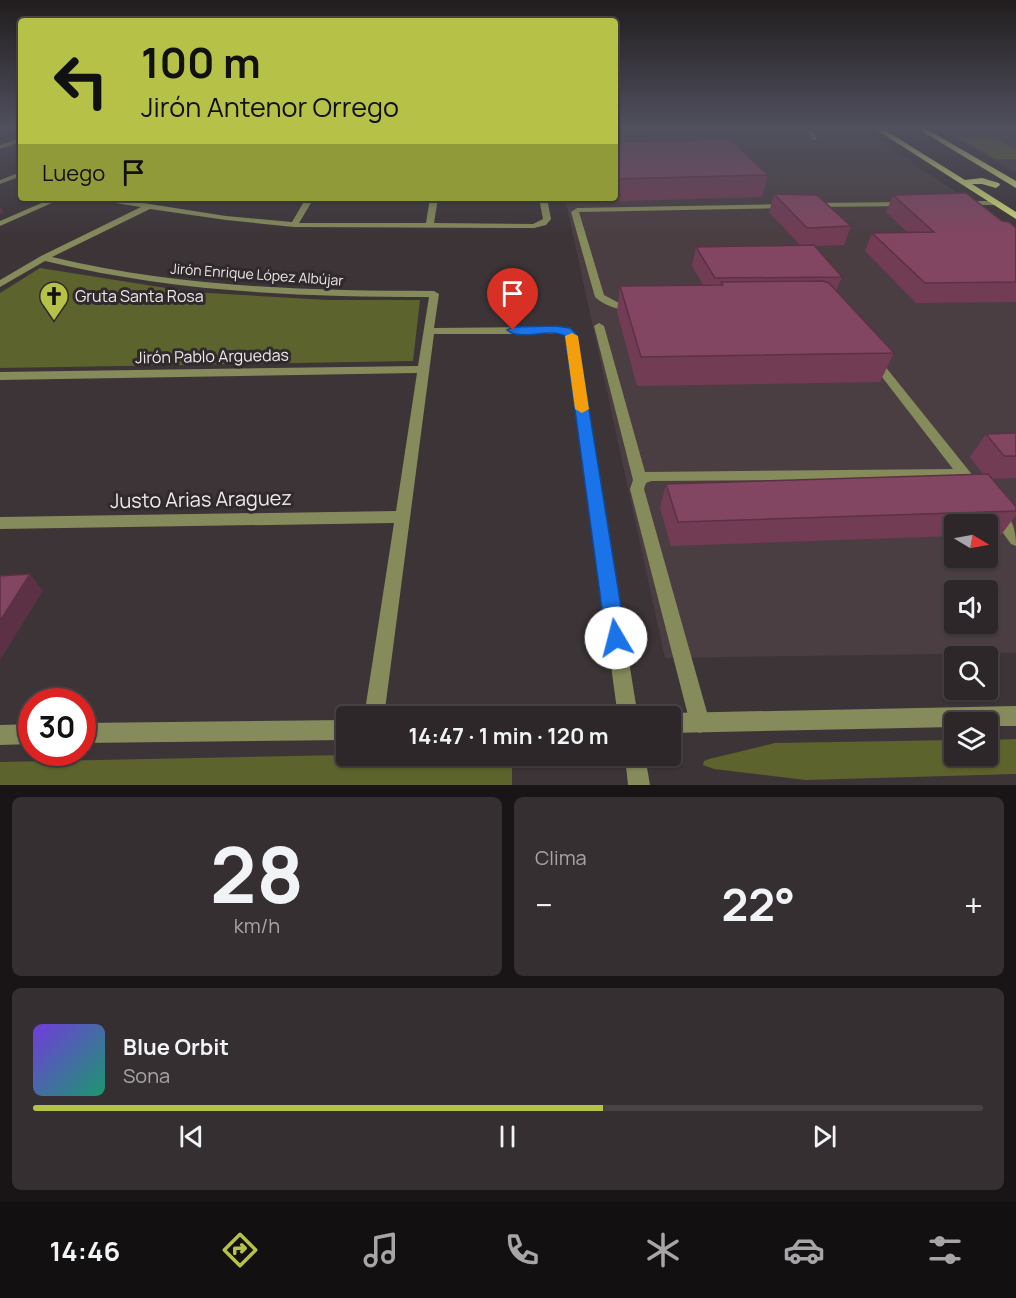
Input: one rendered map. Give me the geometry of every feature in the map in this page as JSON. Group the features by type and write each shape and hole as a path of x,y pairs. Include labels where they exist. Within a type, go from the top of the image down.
{"main road":[{"path":"933,164 1016,216"},
{"path":"946,164 954,166"},
{"path":"977,164 968,167 1016,196"},
{"path":"980,164 1016,185"},
{"path":"967,185 969,181 975,180 996,185"}],"street":[{"path":"1,181 18,175"},
{"path":"1,181 18,184"},
{"path":"0,224 52,201"},
{"path":"113,201 294,225 429,227 534,226 543,223 546,219 543,201"},
{"path":"294,225 308,201"},
{"path":"429,227 433,201"},
{"path":"957,203 995,203"},
{"path":"806,205 922,204"},
{"path":"640,305 617,306 600,297 575,212 577,210 794,205"},
{"path":"0,284 44,258 147,207"},
{"name":"Jirón Enrique López Albújar","path":"44,258 107,272 226,288 328,293 434,294 430,331"},
{"path":"599,326 640,480 637,489 700,723"},
{"path":"376,706 430,331 555,330 566,331 571,335 626,706"},
{"path":"872,357 1016,540"},
{"name":"Jirón Pablo Arguedas","path":"0,376 424,369"},
{"path":"640,480 650,476 965,474"},
{"name":"Justo Arias Araguez","path":"0,523 402,517"},
{"path":"681,723 1016,716"},
{"path":"96,733 336,730"},
{"path":"0,735 18,734"},
{"path":"636,766 639,785"}],"shaded area":[{"path":"618,164 914,164 1016,232 1016,653 998,653 998,646 944,646 944,654 665,658 566,201 618,201"},
{"path":"999,164 1016,164 1016,173"}],"green space":[{"path":"40,268 191,292 329,300 420,300 413,361 0,368 0,293"},
{"path":"1016,739 1016,774 806,780 714,769 703,765 704,761 709,759 775,743 944,740 944,766 998,766 998,740"},
{"path":"336,755 336,766 512,766 512,785 0,785 0,762 18,762 18,766 96,766 96,760"}],"building":[{"path":"618,164 756,164 768,175 618,179"},
{"path":"966,193 1002,221 1009,222 1016,228 1016,282 925,283 872,233 934,232 893,195"},
{"path":"774,194 817,195 851,226 807,228"},
{"path":"814,245 842,277 715,278 696,247"},
{"path":"823,281 829,283 894,353 641,357 620,286 723,285 721,282"},
{"path":"1016,433 1016,456 1004,456 986,434"},
{"path":"988,474 1016,507 1016,511 678,522 666,484"},
{"path":"30,574 0,621 0,576"}],"slow traffic":[{"path":"572,336 582,409"}],"place":[{"name":"Gruta Santa Rosa","path":"54,322"}],"route":[{"path":"513,330 555,330 566,331 571,335 616,638"}]}
